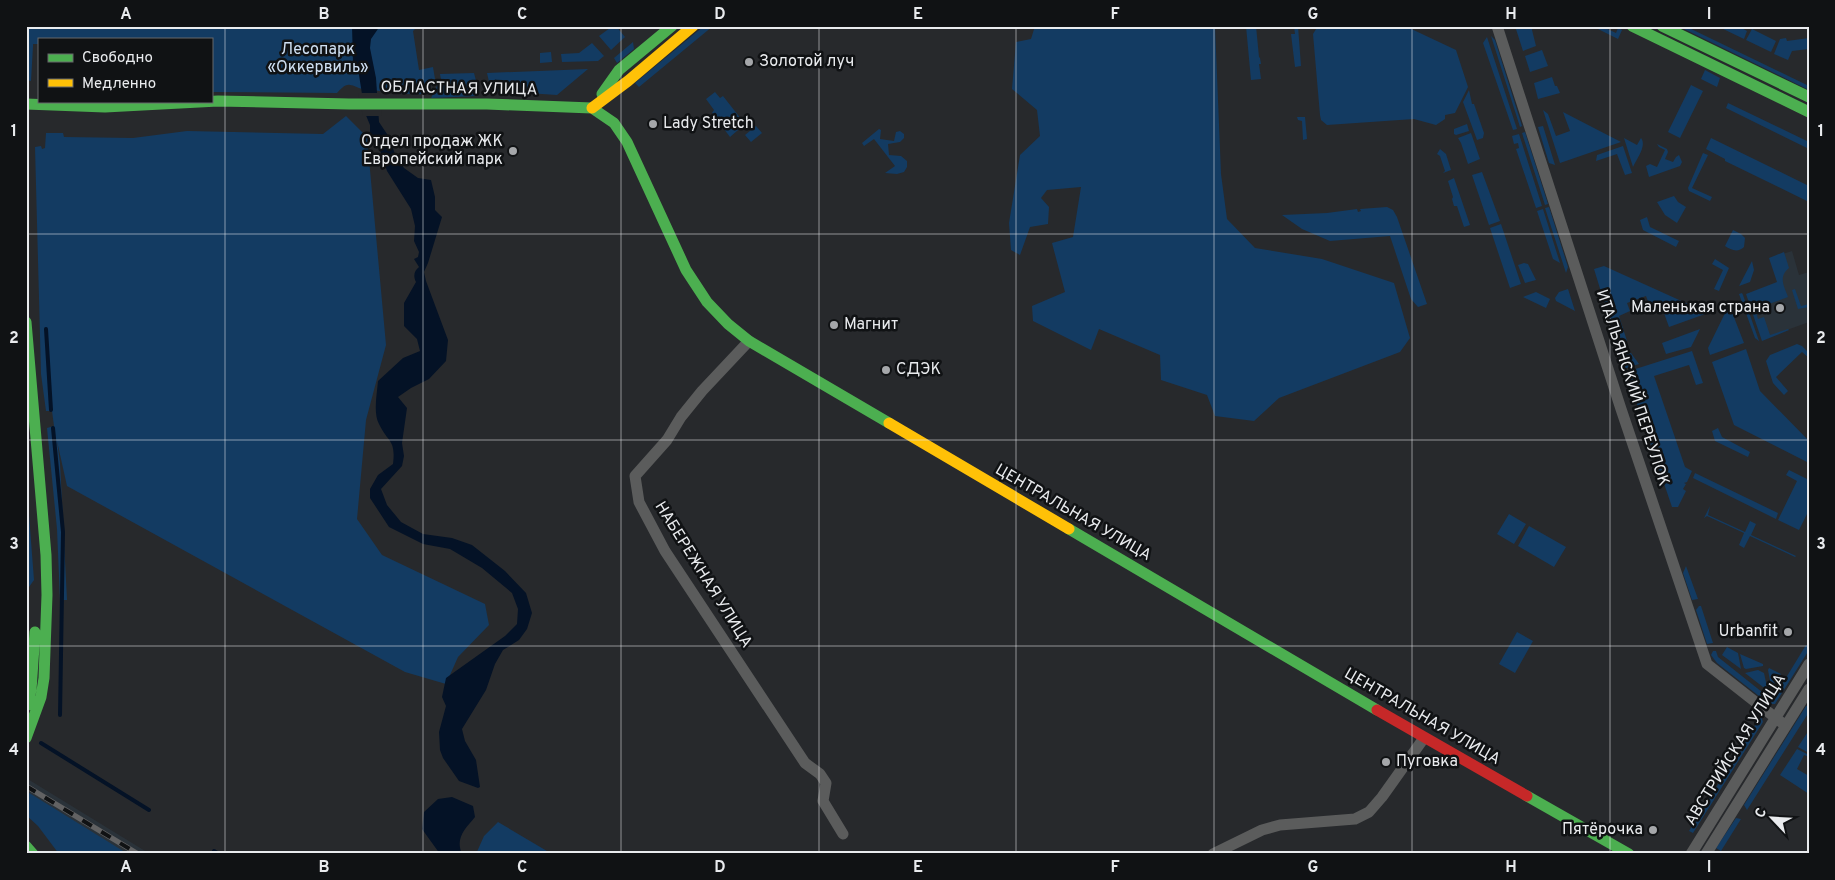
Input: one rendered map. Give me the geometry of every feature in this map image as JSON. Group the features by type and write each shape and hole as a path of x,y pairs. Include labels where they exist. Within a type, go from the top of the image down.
{"street":[{"path":"592,108 619,70 672,26"},
{"path":"592,108 693,26"},
{"name":"ИТАЛЬЯНСКИЙ ПЕРЕУЛОК","path":"1497,26 1621,409 1707,664 1786,726"},
{"path":"1632,26 1809,112"},
{"path":"1662,26 1809,97"},
{"path":"614,123 614,107 619,88"},
{"name":"ОБЛАСТНАЯ УЛИЦА","path":"212,101 487,104 592,108"},
{"name":"ОБЛАСТНАЯ УЛИЦА","path":"26,104 105,106 195,102"},
{"name":"ЦЕНТРАЛЬНАЯ УЛИЦА","path":"592,108 614,123 627,142 686,270 708,302 728,324 749,342 1424,738 1629,854"},
{"path":"26,322 46,556 47,594 44,678 41,697 26,738"},
{"name":"НАБЕРЕЖНАЯ УЛИЦА","path":"749,342 702,390 681,416 667,440 635,476 638,502 665,551 805,763 820,774 826,783 823,802 843,834"},
{"path":"26,433 37,568 35,644 31,690 26,712"},
{"name":"АВСТРИЙСКАЯ УЛИЦА","path":"1690,854 1809,664"},
{"name":"АВСТРИЙСКАЯ УЛИЦА","path":"1706,854 1809,689"},
{"path":"1213,854 1262,830 1280,825 1356,818 1369,812 1424,738"},
{"path":"26,846 33,854"}],"shaded area":[{"path":"352,26 380,26 371,39 370,48 376,78 379,122 389,137 395,154 404,168 418,178 431,180 435,197 435,210 442,217 424,272 448,340 446,361 429,379 398,397 407,408 402,443 404,456 402,466 381,489 387,505 401,522 423,534 452,538 472,545 505,571 526,593 532,613 527,629 519,640 503,650 495,664 486,690 462,729 465,741 476,760 480,787 478,788 459,781 443,758 440,750 439,732 446,706 442,697 446,678 505,636 517,624 518,609 512,593 482,568 450,549 423,544 389,527 370,498 370,489 378,475 393,464 394,456 392,445 377,420 378,381 403,358 420,351 417,339 404,326 404,303 416,282 414,274 419,267 414,259 418,257 419,252 414,241 415,226 411,209 387,171 378,144 370,138 370,125 365,113 359,75 353,61"},
{"name":"Маленькая страна","path":"1792,251 1799,275 1809,272 1809,322 1762,339 1747,294 1778,283 1770,258"},
{"path":"26,778 150,854 122,854 26,797"},
{"path":"452,797 473,806 475,817 460,838 462,854 440,854 422,829 424,812 438,799"}],"green space":[{"name":"Лесопарк «Оккервиль»","path":"26,26 418,26 413,31 419,70 433,67 435,79 425,94 362,89 353,85 343,87 337,93 212,92 212,38 38,38 38,44 33,44 31,81 26,80"},
{"path":"609,26 616,26 625,37 611,50 599,36 610,28"},
{"path":"704,26 713,26 639,87 635,83"},
{"path":"1035,26 1215,26 1221,174 1227,219 1255,248 1322,259 1394,283 1410,338 1400,352 1279,398 1254,421 1215,416 1207,395 1161,380 1160,355 1099,329 1091,350 1033,321 1032,306 1065,292 1052,243 1073,237 1081,187 1047,190 1041,198 1049,207 1048,224 1030,227 1020,255 1011,250 1009,223 1020,155 1040,136 1037,110 1012,89 1016,42 1031,39"},
{"path":"1246,26 1256,26 1261,79 1251,80"},
{"path":"1294,26 1298,26 1301,66 1295,67 1291,34 1295,34"},
{"path":"1318,26 1405,26 1456,50 1468,87 1455,113 1445,115 1445,119 1436,125 1414,119 1327,125 1321,120 1320,115 1313,34"},
{"path":"1515,26 1533,26 1532,30 1536,46 1523,51"},
{"path":"1592,26 1601,26 1616,33 1618,28 1622,30 1618,39"},
{"path":"1678,26 1685,26 1809,86 1809,90"},
{"path":"1717,26 1738,26 1747,31 1744,39"},
{"path":"1752,29 1776,41 1771,52 1746,40"},
{"path":"1491,36 1495,40 1522,126 1520,127"},
{"path":"1487,37 1517,129 1513,130 1483,43"},
{"path":"1786,38 1787,41 1809,38 1809,49 1792,51 1788,60 1774,54 1780,39"},
{"path":"633,42 634,49 617,63 614,58"},
{"path":"592,43 604,56 598,61 562,62 561,54 579,53"},
{"path":"1542,50 1548,66 1530,72 1525,56"},
{"path":"551,52 552,62 540,63 540,53"},
{"path":"588,69 557,95 496,91 490,86 487,73"},
{"path":"1705,70 1720,78 1717,87 1701,79"},
{"path":"474,73 478,88 477,96 431,98 438,84 442,85 440,74"},
{"path":"1552,77 1560,93 1538,99 1534,83"},
{"path":"1691,85 1703,91 1680,138 1668,132"},
{"path":"1469,90 1472,104 1474,104 1484,133 1483,138 1477,140 1463,102"},
{"path":"715,92 720,98 723,96 745,124 730,137 712,113 714,110 706,99"},
{"path":"1728,103 1809,142 1809,149 1726,108"},
{"path":"1543,110 1548,114 1556,136 1570,131 1563,112 1621,142 1560,163"},
{"path":"346,116 367,137 386,345 366,420 357,519 382,555 485,604 489,625 458,657 446,684 405,672 67,486 57,441 60,463 67,600 60,600 57,529 47,428 54,426 52,411 46,411 41,374 35,147 41,146 42,149 45,148 46,133 63,133 64,137 133,138 187,131 323,134"},
{"path":"1297,117 1305,117 1307,139 1303,140 1302,121 1298,120"},
{"path":"1467,124 1469,131 1454,134 1454,129"},
{"path":"756,126 762,133 751,142 745,135"},
{"path":"1543,126 1555,165 1549,163 1538,127"},
{"path":"879,129 881,130 880,139 894,141 896,132 900,131 904,134 904,138 900,142 888,144 889,155 901,156 907,161 907,167 904,172 897,174 885,173 895,166 874,139 864,146 862,143"},
{"path":"1525,132 1548,204 1545,205 1522,133"},
{"path":"1471,133 1480,159 1468,164 1458,138"},
{"path":"1519,134 1542,206 1536,208 1516,149 1519,148 1518,143 1514,144 1512,136"},
{"path":"1624,138 1637,145 1641,138 1643,141 1639,156 1633,167"},
{"path":"1711,138 1809,186 1809,202 1725,161 1725,159 1706,149"},
{"path":"1657,144 1667,149 1668,152 1665,159 1673,162 1679,155 1682,162 1680,166 1649,177 1646,166 1650,164 1657,167 1665,150"},
{"path":"1623,146 1632,173 1625,175 1617,154 1596,161 1597,155"},
{"path":"1440,149 1446,154 1451,170 1443,173 1445,171 1440,156 1437,154"},
{"path":"1703,153 1708,155 1692,188 1712,197 1710,201 1689,191 1688,188"},
{"path":"1482,172 1500,221 1489,225 1472,175"},
{"path":"1454,178 1470,225 1464,227 1457,206 1454,206 1448,181"},
{"path":"1674,196 1678,202 1686,207 1677,223 1665,215 1657,202"},
{"path":"1387,207 1393,210 1397,217 1427,304 1418,307 1411,299 1390,236 1330,241 1302,229 1282,215 1327,213 1357,209 1358,212 1361,211 1360,209"},
{"path":"1549,207 1568,267 1566,273 1545,208"},
{"path":"1543,209 1560,263 1553,259 1537,211"},
{"path":"1647,217 1650,227 1679,241 1676,247 1643,230 1640,220"},
{"path":"1501,224 1521,284 1510,288 1490,228"},
{"path":"1733,230 1745,238 1744,247 1739,250 1732,250 1725,246"},
{"path":"1784,252 1789,268 1784,275 1783,282 1788,297 1755,309 1758,319 1764,317 1770,335 1789,330 1762,341 1746,294 1777,282 1769,258"},
{"path":"1715,259 1729,268 1719,291 1714,289 1723,270 1712,264"},
{"path":"1752,261 1754,270 1750,282 1739,286"},
{"path":"1528,264 1536,280 1525,283 1518,265"},
{"path":"1604,266 1708,313 1669,327 1660,302 1649,304 1646,296 1627,303 1630,311 1619,316 1627,341 1617,344 1594,269"},
{"path":"1568,289 1575,311 1556,301 1555,298 1559,292"},
{"path":"1795,289 1801,306 1809,304 1809,307 1798,309 1792,290"},
{"path":"1536,292 1550,299 1546,308 1523,297"},
{"path":"1742,293 1759,341 1755,338 1739,294"},
{"path":"1730,307 1744,343 1710,355 1708,348 1727,309"},
{"path":"1700,329 1691,347 1666,354 1662,343"},
{"path":"1797,344 1809,353 1809,358 1802,352 1776,377 1788,391 1784,395 1773,383 1766,361 1770,355"},
{"path":"1746,349 1760,391 1809,441 1809,463 1734,425 1712,362"},
{"path":"1692,351 1703,383 1696,385 1689,365 1654,376 1685,467 1692,471 1687,482 1684,483 1686,484 1683,489 1686,491 1678,507 1672,507 1626,372"},
{"path":"1631,353 1639,364 1624,369 1620,356"},
{"path":"1718,428 1722,437 1750,452 1748,457 1715,441 1712,431"},
{"path":"1789,470 1809,480 1809,510 1799,530 1778,520 1797,481 1786,475"},
{"path":"1695,473 1778,513 1776,519 1693,478"},
{"path":"26,476 34,580 29,587 26,549"},
{"path":"1710,506 1708,515 1745,532 1750,521 1756,524 1751,535 1796,556 1750,536 1744,548 1739,545 1744,533 1707,516 1704,518"},
{"path":"1509,514 1526,524 1514,544 1497,534"},
{"path":"1529,526 1566,547 1554,567 1518,546"},
{"path":"1686,566 1698,599 1692,600 1683,573"},
{"path":"1701,606 1713,643 1707,644 1696,610"},
{"path":"1517,632 1533,641 1515,673 1499,664"},
{"path":"1806,645 1809,647 1809,650 1775,704 1770,704"},
{"path":"1727,647 1738,653 1741,669 1722,655"},
{"path":"1713,651 1716,651 1718,657 1767,696 1764,700 1717,663 1711,655"},
{"path":"1740,654 1763,664 1763,666 1744,668"},
{"path":"1769,668 1781,674 1774,686 1771,686"},
{"path":"1758,670 1764,673 1767,687 1763,687 1745,673"},
{"path":"1806,706 1809,706 1809,712 1747,810 1744,805"},
{"path":"1761,716 1763,722 1693,833 1689,831"},
{"path":"1809,730 1809,753 1798,747"},
{"path":"1797,749 1809,755 1809,757 1804,755 1797,769 1809,776 1809,794 1780,775"},
{"path":"26,791 128,854 59,854 38,826 26,815"},
{"path":"1736,818 1741,819 1721,851 1716,848"},
{"path":"498,822 552,854 476,854 484,836"}],"pier":[{"path":"358,93 380,93 382,116 363,116"}],"waterway":[{"path":"46,329 51,410"},
{"path":"53,428 63,532 60,715"},
{"path":"41,743 149,810"},
{"path":"214,851 219,854"}],"railway":[{"path":"26,786 138,854"}],"traffic: fast":[{"path":"602,94 619,70 672,26"},
{"path":"1632,26 1809,112"},
{"path":"1662,26 1809,97"},
{"path":"212,101 487,104 592,108"},
{"path":"26,104 105,107 199,102"},
{"path":"592,108 614,123 627,142 686,270 707,302 728,324 749,341 889,423"},
{"path":"26,322 46,555 47,595 44,678 41,697 26,738"},
{"path":"1069,529 1377,710"},
{"path":"28,705 31,690 35,632"},
{"path":"1527,796 1629,854"},
{"path":"26,846 33,854"}],"traffic: slow":[{"path":"592,108 628,81 693,26"},
{"path":"889,423 1069,529"}],"traffic: jam":[{"path":"1377,710 1527,796"}],"place":[{"name":"Золотой луч","path":"749,62"},
{"name":"Lady Stretch","path":"653,124"},
{"name":"Отдел продаж ЖК Европейский парк","path":"513,151"},
{"name":"Маленькая страна","path":"1780,308"},
{"name":"Магнит","path":"834,325"},
{"name":"СДЭК","path":"886,370"},
{"name":"Urbanfit","path":"1788,632"},
{"name":"Пуговка","path":"1386,762"},
{"name":"Пятёрочка","path":"1653,830"}]}
